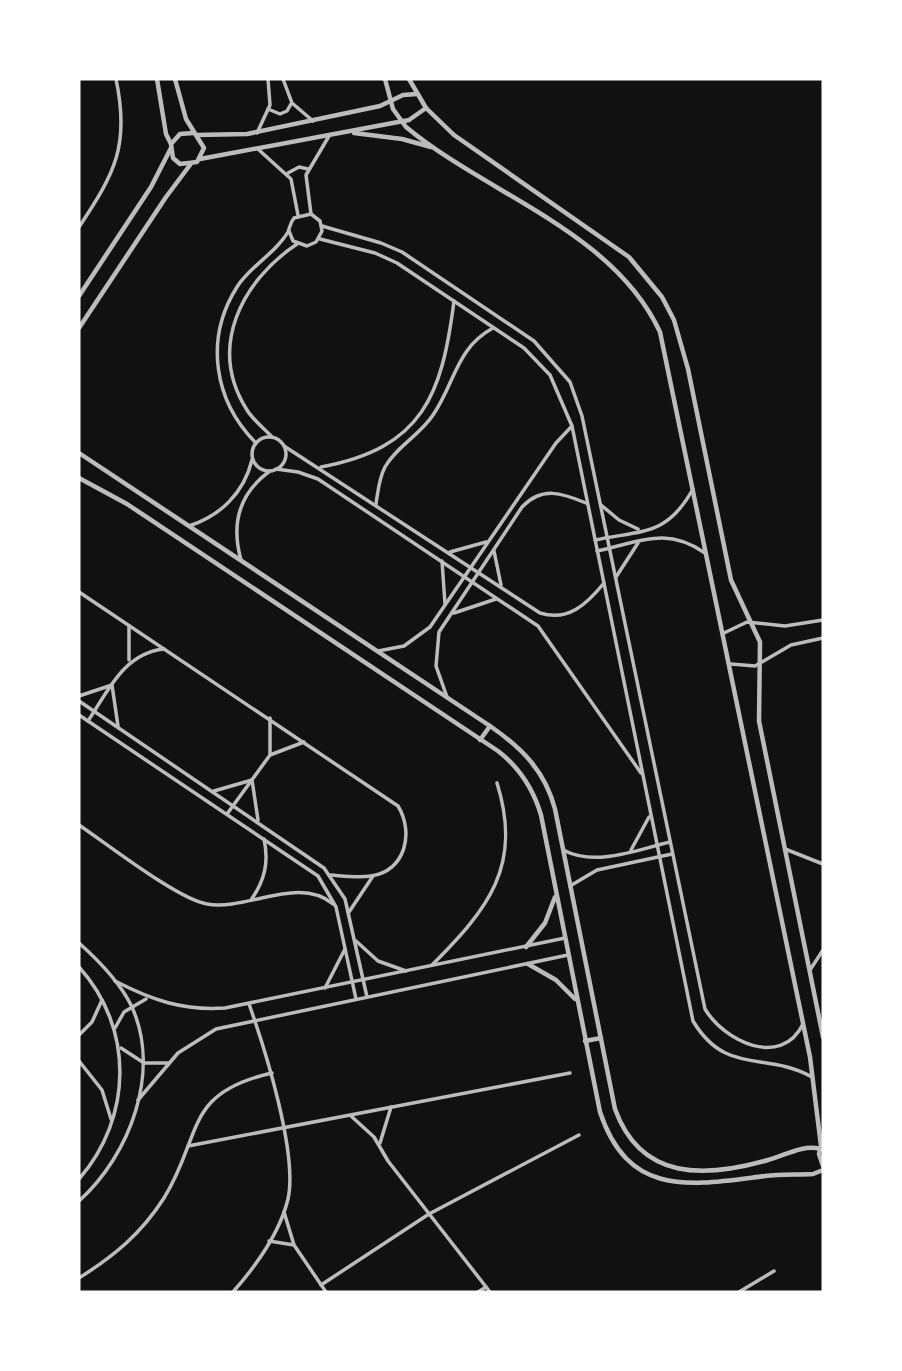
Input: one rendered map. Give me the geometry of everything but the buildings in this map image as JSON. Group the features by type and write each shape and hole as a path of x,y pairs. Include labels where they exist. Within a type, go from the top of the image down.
{"street":[{"path":"79,227 106,187 118,160 123,117 116,79"},
{"path":"157,79 166,134 176,161 190,165"},
{"path":"175,79 181,105 204,148 200,159"},
{"path":"257,133 271,95 268,79"},
{"path":"283,79 292,103 313,121"},
{"path":"79,478 127,504 480,740 510,761 530,785 541,815 604,1124 626,1157 647,1173 671,1182 698,1185 779,1175 813,1174 823,1168 813,1077 803,1024 731,664 660,332 640,296 625,277 596,253 438,149 402,122 390,101 385,79"},
{"path":"410,79 426,108 454,135 610,241 637,265 662,297 682,344 731,580 753,622 760,642 759,721 823,1034"},
{"path":"79,296 151,187 171,146 180,134 257,133 418,94"},
{"path":"268,109 275,114 284,113 292,103"},
{"path":"79,328 171,189 190,165 200,159 402,122 426,108"},
{"path":"346,132 402,139 438,149"},
{"path":"329,136 308,169 306,181 311,214 322,226 382,243 402,252 548,353 577,399 701,995 712,1021 734,1040 762,1047 788,1040 803,1024"},
{"path":"259,149 287,174 294,185 298,215"},
{"path":"287,174 299,167 308,169"},
{"path":"256,443 238,425 222,393 217,342 225,311 237,286 289,231 291,222 298,215 311,214"},
{"path":"320,239 322,226"},
{"path":"289,231 297,244 307,246 320,239 387,257 524,348 550,375 572,426 689,1005 701,1034 725,1055 786,1066 813,1077"},
{"path":"297,244 253,282 238,309 230,339 231,370 248,413 284,446 321,467 540,613 560,616 578,608 604,583"},
{"path":"321,467 352,460 383,448 412,424 440,377 454,301"},
{"path":"376,504 380,480 388,461 433,416 461,355 470,344 494,328"},
{"path":"377,651 414,641 430,627 556,443 572,426"},
{"path":"256,443 272,437"},
{"path":"188,526 212,516 231,500 244,483 256,443"},
{"path":"241,561 235,533 240,505 251,487 284,462 284,446"},
{"path":"79,453 447,697 523,751 544,778 551,793 620,1123 639,1149 658,1162 680,1170 704,1171 749,1165 821,1146"},
{"path":"253,458 260,468 298,471 318,480 465,576 546,635 642,775"},
{"path":"595,540 670,521 684,506 694,487"},
{"path":"447,697 435,654 439,632 522,508 537,495 557,492 587,503"},
{"path":"600,505 619,520 640,530"},
{"path":"597,551 672,536 690,543 708,555"},
{"path":"449,552 488,542"},
{"path":"616,579 625,559 639,542"},
{"path":"494,550 502,587"},
{"path":"442,561 445,605"},
{"path":"79,592 390,798 404,815 407,837 400,858 383,872 373,876 331,875"},
{"path":"452,614 474,604 498,599"},
{"path":"724,633 735,626 753,622 785,626 823,620"},
{"path":"129,625 129,662"},
{"path":"731,664 743,667 761,664 790,645 823,638"},
{"path":"88,721 129,662 146,652 165,649"},
{"path":"79,696 112,685"},
{"path":"112,685 119,728"},
{"path":"79,701 317,861 331,875 349,912 367,997"},
{"path":"79,715 317,876 336,906 356,999"},
{"path":"270,718 270,755"},
{"path":"480,740 490,726"},
{"path":"227,814 270,755 305,742"},
{"path":"213,791 252,780"},
{"path":"252,780 258,821"},
{"path":"431,967 475,921 501,873 505,855 506,818 497,783"},
{"path":"631,851 650,815"},
{"path":"79,825 196,901 214,905 310,893 320,895 336,906"},
{"path":"251,900 259,889 267,864 264,838"},
{"path":"563,850 589,858 670,842"},
{"path":"785,849 823,864"},
{"path":"570,886 587,873 672,853"},
{"path":"349,912 373,876"},
{"path":"526,947 545,923 556,893"},
{"path":"115,981 148,998 194,1009 225,1008 565,938"},
{"path":"355,940 378,961 408,971"},
{"path":"79,943 115,981 131,1005 141,1033 144,1063 138,1100 111,1165 79,1201"},
{"path":"324,988 345,947"},
{"path":"810,970 823,950"},
{"path":"138,1100 168,1063 202,1036 230,1025 568,955"},
{"path":"528,964 555,980 577,1001"},
{"path":"79,967 102,1000 115,1029 120,1047 121,1085 111,1121 95,1157 79,1179"},
{"path":"115,1029 131,1005 148,998"},
{"path":"79,1034 92,1022 102,1000"},
{"path":"233,1292 269,1241 284,1212 290,1170 272,1073 249,1003"},
{"path":"585,1041 601,1038"},
{"path":"120,1047 144,1063 168,1063"},
{"path":"79,1061 102,1090 111,1121"},
{"path":"79,1278 116,1255 149,1220 175,1179 198,1117 218,1094 246,1079 272,1073"},
{"path":"188,1146 570,1073"},
{"path":"380,1145 383,1125 391,1107"},
{"path":"350,1115 380,1145 384,1156 490,1292"},
{"path":"321,1284 429,1214 579,1135"},
{"path":"284,1212 294,1245 326,1292"},
{"path":"269,1241 294,1245"},
{"path":"739,1292 774,1271"},
{"path":"478,1292 486,1287"}]}
